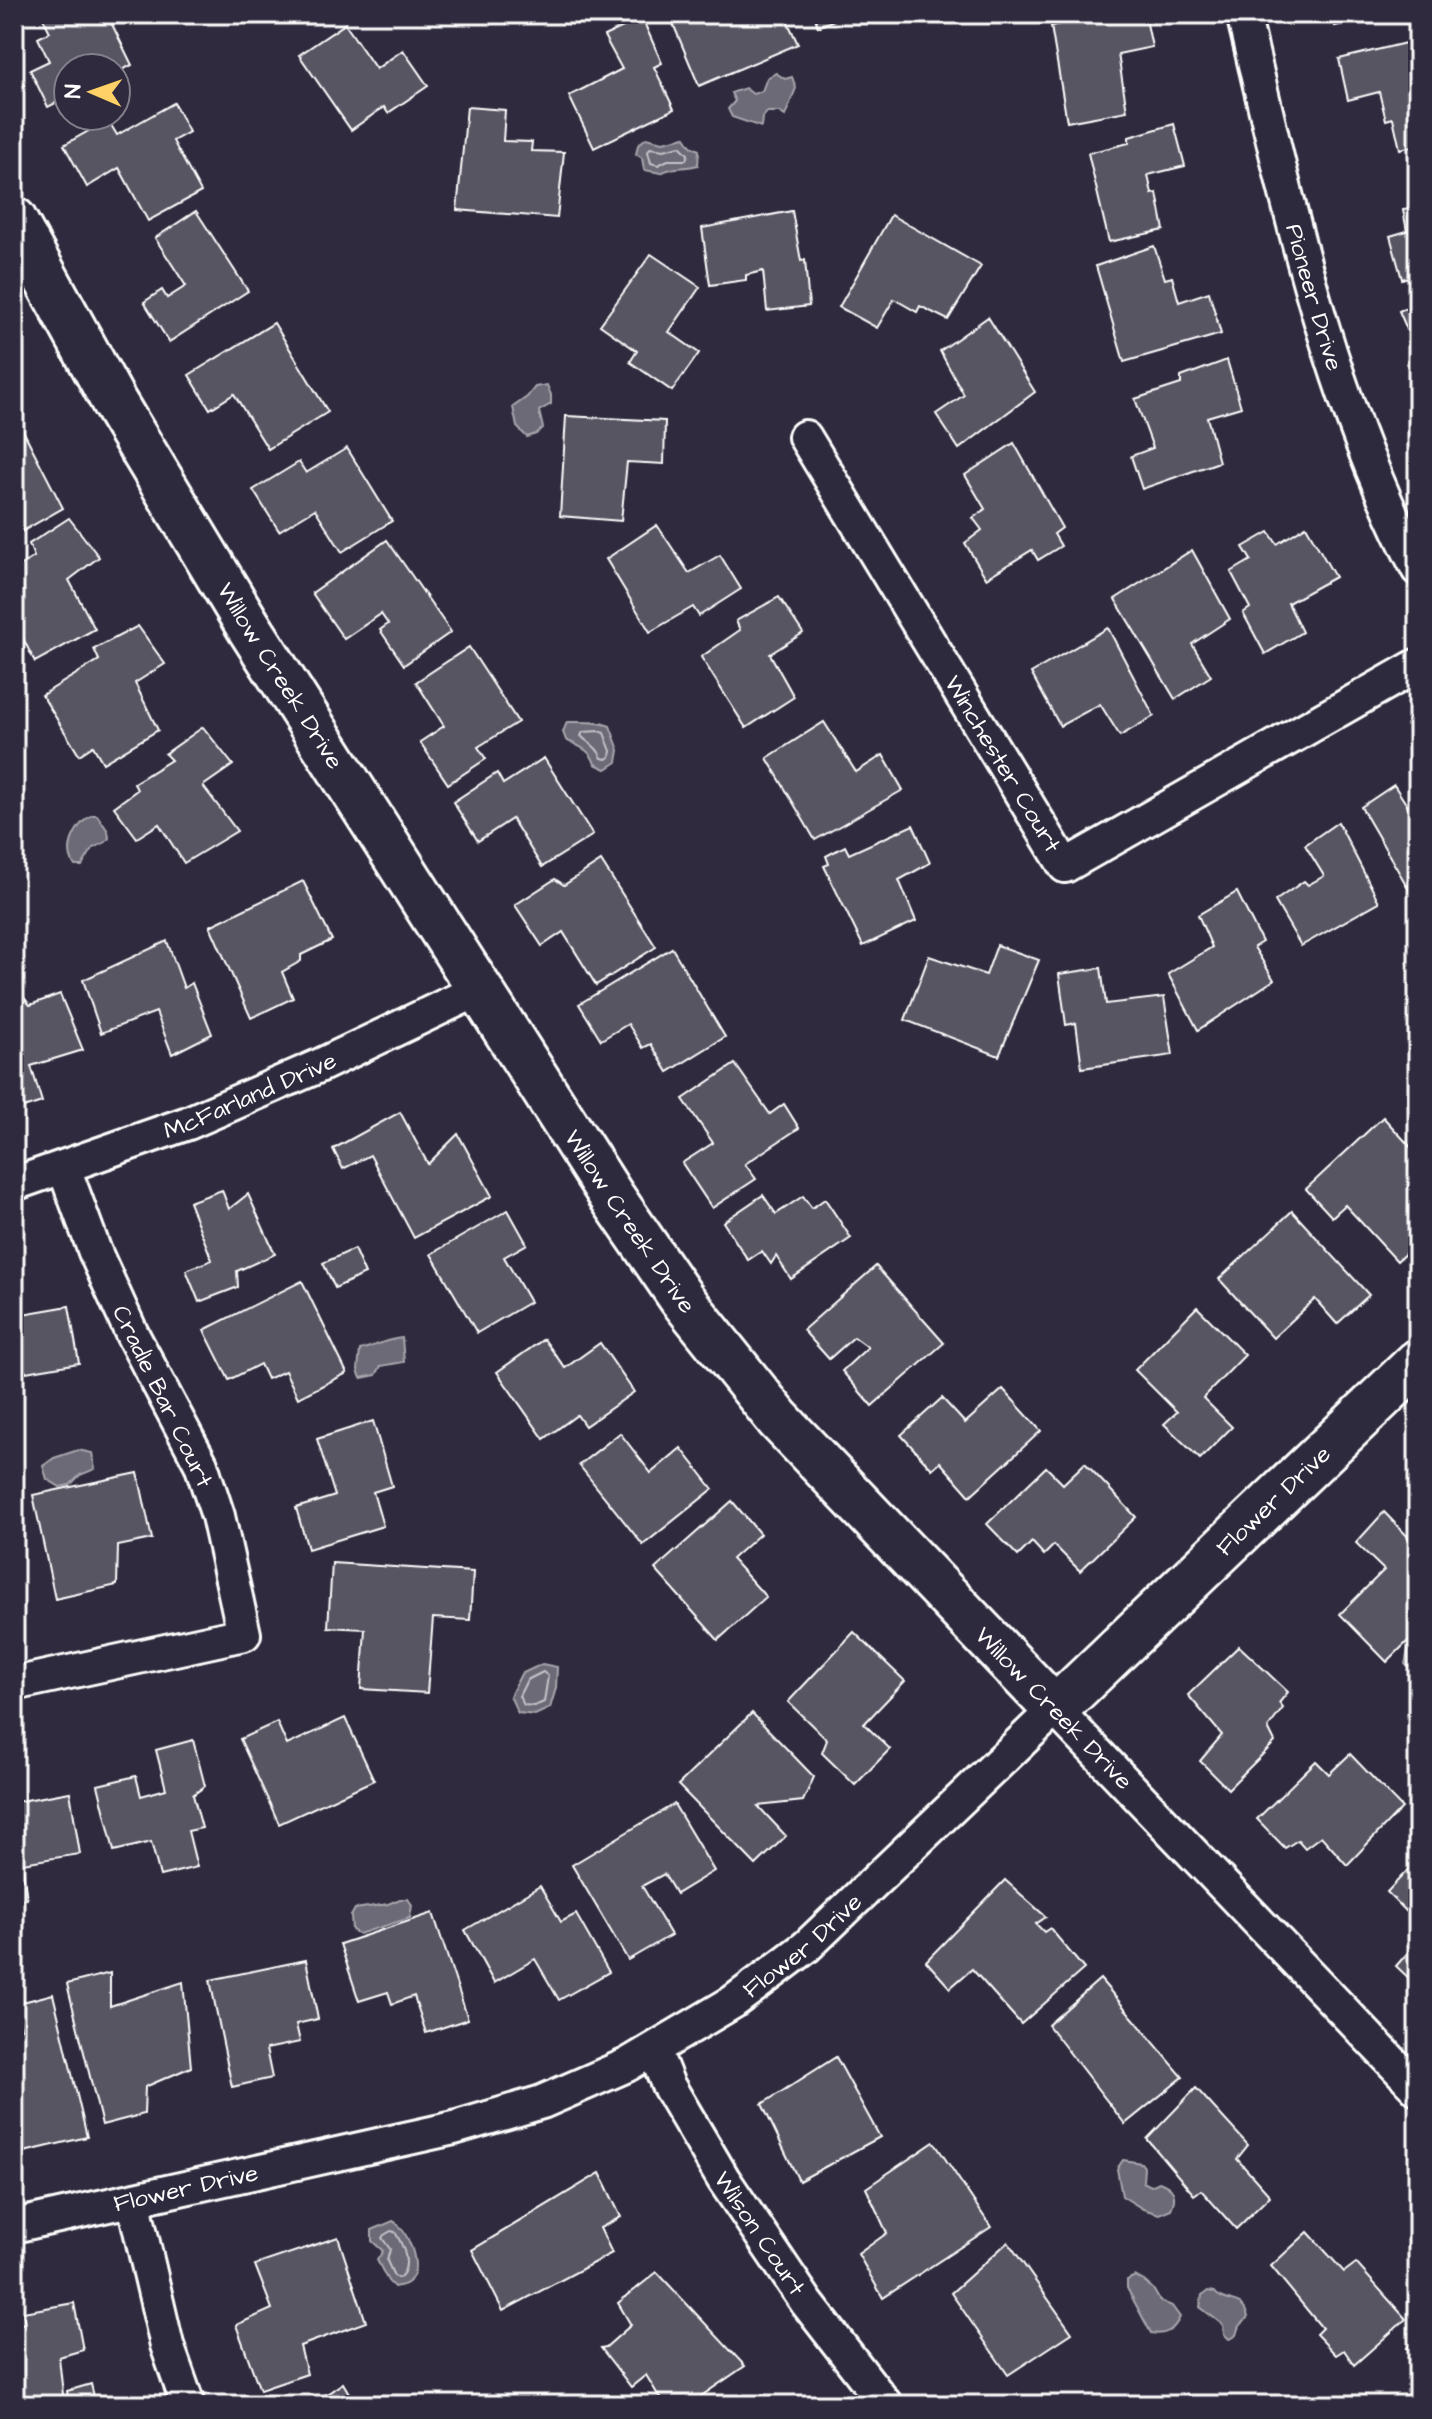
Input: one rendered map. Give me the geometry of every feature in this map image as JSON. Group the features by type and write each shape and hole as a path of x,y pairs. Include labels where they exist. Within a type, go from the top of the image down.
{"street":[{"name":"Pioneer Drive","path":"1243,14 1316,312 1360,441 1418,569"},
{"name":"Willow Creek Drive","path":"14,220 115,404 249,627 612,1197 682,1299 778,1419 1418,2089"},
{"name":"Winchester Court","path":"805,437 1065,866 1418,665"},
{"name":"McFarland Drive","path":"14,1184 188,1123 321,1065 480,989"},
{"name":"Cradle Bar Court","path":"14,1684 244,1634 218,1516 201,1464 132,1334 95,1252 64,1168"},
{"name":"Flower Drive","path":"14,2226 454,2128 542,2102 627,2065 733,2002 806,1947 1418,1362"},
{"name":"Wilson Court","path":"654,2050 668,2085 724,2180 807,2303 886,2405"},
{"path":"133,2200 167,2345 188,2405"}],"water":[{"path":"776,73 785,79 792,77 796,88 785,116 779,112 767,112 762,118 761,127 732,117 728,109 735,101 731,93 745,88 753,94 762,91 767,78"},
{"path":"685,137 691,146 699,150 698,165 661,173 644,170 642,158 636,154 638,145 646,138 663,142"},
{"path":"547,385 551,404 539,411 543,428 527,437 517,427 513,407 535,387"},
{"path":"567,722 610,726 619,750 617,762 606,769 595,764 587,752 566,740 563,732"},
{"path":"92,815 97,815 109,838 93,848 82,866 75,866 70,852 73,838 80,825"},
{"path":"402,1338 404,1362 381,1366 376,1375 361,1378 358,1370 360,1350"},
{"path":"78,1450 92,1453 95,1469 80,1475 70,1485 60,1487 47,1479 43,1466 54,1458"},
{"path":"1418,1646 1418,1682 1405,1664 1408,1650"},
{"path":"542,1664 557,1667 556,1688 550,1708 535,1715 518,1713 510,1696 521,1674"},
{"path":"408,1899 412,1905 410,1918 359,1934 352,1930 351,1916 355,1909"},
{"path":"1123,2160 1141,2163 1144,2167 1143,2182 1151,2186 1159,2182 1171,2189 1174,2200 1171,2209 1159,2214 1143,2209 1122,2196 1117,2169"},
{"path":"393,2221 408,2239 415,2265 410,2281 394,2287 377,2260 383,2251 372,2241 372,2230"},
{"path":"1135,2276 1153,2289 1160,2301 1172,2306 1180,2317 1169,2331 1151,2333 1127,2288 1127,2280"},
{"path":"1208,2291 1244,2307 1248,2317 1234,2337 1229,2339 1224,2334 1223,2325 1200,2307 1202,2295"}],"building":[{"path":"41,14 107,14 126,52 52,52 52,105 48,107 30,70 49,61 38,38 50,32"},
{"path":"669,14 784,14 798,44 699,86"},
{"path":"814,14 847,14 818,27"},
{"path":"868,14 894,14 873,23"},
{"path":"1104,14 1145,14 1152,47 1118,54 1127,111 1067,122 1051,26"},
{"path":"1333,14 1384,14 1384,15 1335,26"},
{"path":"642,18 662,63 654,67 674,109 594,148 569,96 622,69 604,36"},
{"path":"345,24 376,69 403,50 428,86 388,113 384,107 351,130 299,55"},
{"path":"1418,40 1418,145 1400,149 1393,118 1386,120 1379,92 1348,100 1339,59"},
{"path":"174,103 189,132 173,141 201,192 148,221 119,168 87,187 64,145 87,132 115,132 117,135 132,132 132,127"},
{"path":"467,107 505,110 503,141 532,142 531,151 564,152 557,218 457,210"},
{"path":"1174,124 1185,166 1148,175 1152,194 1157,193 1164,230 1109,242 1088,153 1129,143 1129,137"},
{"path":"1418,207 1418,274 1402,279 1390,236 1407,231 1403,210"},
{"path":"196,211 248,291 169,342 144,302 162,290 167,298 186,286 155,238"},
{"path":"792,211 801,261 805,260 809,306 767,311 763,271 746,275 746,280 710,285 702,228"},
{"path":"891,215 981,266 948,320 920,306 917,312 894,299 877,328 839,307"},
{"path":"1154,246 1165,279 1172,277 1179,302 1209,292 1221,334 1124,362 1096,266"},
{"path":"651,254 700,287 669,332 699,353 672,391 630,362 637,351 600,325"},
{"path":"1418,302 1418,349 1416,350 1399,311"},
{"path":"988,317 1035,392 959,449 936,414 964,395 940,351"},
{"path":"274,323 328,412 268,449 234,394 210,409 189,375"},
{"path":"1227,360 1241,407 1207,417 1219,462 1142,489 1131,456 1153,448 1135,399 1181,384 1181,377"},
{"path":"14,413 63,508 14,536"},
{"path":"566,416 665,421 664,464 627,462 621,521 560,516"},
{"path":"1014,443 1062,528 1054,534 1061,546 1038,560 1032,550 986,578 965,543 982,530 973,518 985,509 965,475"},
{"path":"347,448 392,521 342,552 315,509 279,531 253,490 299,462 306,473"},
{"path":"69,518 99,557 69,580 95,629 35,662 14,621 14,569 34,557 29,544"},
{"path":"657,525 689,573 720,555 741,589 699,616 693,607 650,632 606,559"},
{"path":"1306,526 1335,577 1288,603 1302,632 1265,654 1243,613 1250,608 1231,572 1251,560 1243,547 1269,532 1277,544"},
{"path":"387,540 451,632 404,665 380,630 388,624 381,614 344,639 312,593"},
{"path":"1192,550 1230,619 1192,644 1211,676 1175,699 1115,599"},
{"path":"779,597 803,633 770,654 794,697 746,728 701,657 740,630 736,621"},
{"path":"138,626 165,664 135,683 158,730 103,763 93,746 79,755 42,695 99,660 94,649"},
{"path":"1108,628 1154,716 1120,736 1100,704 1060,726 1031,673"},
{"path":"469,647 518,722 478,747 486,759 448,784 420,742 444,726 416,682"},
{"path":"824,722 856,772 883,755 903,790 815,840 767,758"},
{"path":"203,727 233,765 203,786 237,831 184,863 159,824 137,838 114,807 137,790 134,783 171,760 165,754"},
{"path":"544,758 593,835 542,867 512,819 478,841 453,802 497,773 503,784"},
{"path":"1394,785 1414,816 1418,814 1418,889 1411,893 1361,807"},
{"path":"1338,822 1379,902 1301,946 1275,901 1304,881 1308,885 1324,876 1305,845"},
{"path":"913,825 930,863 899,880 916,921 863,946 824,866 829,864 826,856 845,846 849,854"},
{"path":"601,861 656,947 596,985 563,932 542,946 515,905 555,879 564,885"},
{"path":"303,881 332,940 301,955 301,961 282,972 293,998 251,1018 210,926"},
{"path":"1237,892 1262,942 1254,947 1274,980 1198,1030 1168,974 1212,947 1198,915"},
{"path":"167,941 184,988 192,983 212,1034 172,1054 156,1012 101,1033 83,980"},
{"path":"997,945 1039,960 999,1056 905,1020 929,956 986,975"},
{"path":"672,948 725,1037 668,1072 651,1044 643,1048 628,1024 601,1040 579,1004"},
{"path":"1101,968 1106,1004 1164,997 1173,1055 1082,1068 1076,1023 1066,1025 1059,974"},
{"path":"20,993 30,1005 60,994 83,1050 31,1066 42,1102 14,1111 14,996"},
{"path":"735,1064 770,1114 784,1104 799,1128 745,1164 756,1179 712,1208 682,1163 713,1143 683,1099"},
{"path":"400,1112 428,1164 458,1134 492,1196 414,1238 370,1155 343,1169 333,1149"},
{"path":"1383,1117 1418,1155 1418,1194 1410,1202 1418,1210 1418,1242 1397,1261 1345,1205 1332,1217 1306,1189"},
{"path":"222,1190 229,1209 248,1194 275,1254 237,1271 238,1287 199,1302 186,1270 212,1260 189,1202"},
{"path":"763,1195 776,1214 803,1196 812,1208 825,1199 851,1238 791,1279 776,1256 771,1264 762,1251 748,1260 723,1222"},
{"path":"508,1210 527,1244 504,1257 530,1302 477,1333 431,1254"},
{"path":"1292,1211 1369,1295 1337,1324 1315,1299 1273,1338 1219,1279"},
{"path":"354,1249 365,1274 335,1288 323,1263"},
{"path":"876,1266 944,1343 872,1406 842,1371 868,1347 854,1337 829,1359 803,1330"},
{"path":"302,1281 347,1373 298,1398 285,1371 267,1379 260,1364 229,1380 204,1330"},
{"path":"69,1306 79,1363 14,1374 14,1310 17,1315"},
{"path":"1197,1307 1245,1355 1203,1398 1232,1427 1200,1459 1164,1424 1177,1412 1135,1370"},
{"path":"544,1339 565,1368 600,1343 634,1392 585,1426 577,1415 544,1439 497,1372"},
{"path":"1003,1389 1041,1431 970,1496 940,1462 932,1469 901,1435 942,1398 965,1423"},
{"path":"373,1421 392,1486 373,1492 383,1526 308,1549 296,1508 335,1496 317,1439"},
{"path":"620,1433 651,1473 681,1448 713,1489 643,1545 579,1465"},
{"path":"1085,1463 1136,1517 1080,1571 1054,1545 1044,1555 1032,1542 1018,1556 987,1524 1046,1467 1063,1484"},
{"path":"138,1473 152,1539 118,1546 117,1585 55,1599 33,1495"},
{"path":"732,1501 760,1534 732,1559 766,1597 718,1640 655,1569"},
{"path":"1384,1512 1418,1547 1414,1557 1418,1560 1418,1631 1387,1662 1340,1614 1384,1570 1356,1543"},
{"path":"332,1563 473,1572 470,1620 433,1618 427,1693 361,1689 365,1629 328,1627"},
{"path":"854,1632 905,1681 864,1724 890,1749 855,1785 822,1753 827,1740 788,1702"},
{"path":"1239,1646 1288,1692 1279,1703 1283,1708 1268,1728 1275,1742 1228,1789 1200,1761 1222,1735 1188,1695"},
{"path":"752,1713 814,1777 803,1801 758,1806 786,1836 756,1865 678,1785"},
{"path":"345,1718 374,1780 279,1824 240,1739 277,1722 287,1745"},
{"path":"193,1740 205,1786 193,1795 202,1828 188,1831 197,1867 160,1876 151,1842 114,1851 98,1785 136,1776 141,1796 166,1789 156,1750"},
{"path":"1350,1754 1402,1808 1347,1865 1321,1836 1305,1848 1298,1840 1285,1848 1257,1819 1316,1761 1329,1774"},
{"path":"70,1792 80,1854 22,1863 27,1899 14,1901 14,1793 15,1802"},
{"path":"674,1804 714,1871 676,1894 664,1874 642,1886 671,1935 628,1960 572,1865"},
{"path":"1418,1859 1418,1923 1387,1892"},
{"path":"1005,1880 1046,1917 1036,1924 1044,1932 1050,1928 1084,1969 1021,2024 972,1969 950,1988 926,1961"},
{"path":"540,1886 561,1922 576,1914 609,1972 559,2000 535,1959 494,1983 465,1930"},
{"path":"433,1913 468,2019 426,2033 414,1996 392,2004 388,1992 359,2001 340,1944"},
{"path":"1418,1941 1418,1987 1396,1966"},
{"path":"306,1960 318,2019 296,2024 300,2042 266,2049 272,2078 232,2087 210,1980"},
{"path":"110,1973 110,2006 183,1982 191,2067 145,2087 144,2114 102,2125 67,1984"},
{"path":"1100,1979 1183,2077 1125,2124 1048,2025"},
{"path":"53,1994 87,2137 24,2152 14,2109 14,2030 21,2028 15,2004"},
{"path":"836,2057 880,2137 799,2181 762,2104"},
{"path":"1196,2088 1248,2145 1237,2159 1270,2196 1236,2229 1201,2190 1194,2195 1147,2139"},
{"path":"934,2142 991,2227 883,2298 858,2254 887,2233 866,2188"},
{"path":"600,2173 621,2217 600,2228 612,2253 503,2311 472,2250"},
{"path":"1308,2232 1344,2272 1356,2263 1406,2319 1354,2365 1344,2350 1336,2355 1316,2334 1322,2328 1271,2266"},
{"path":"338,2237 366,2322 300,2346 307,2374 260,2390 236,2325 272,2309 255,2265"},
{"path":"1008,2242 1072,2333 1008,2375 951,2293"},
{"path":"657,2272 745,2366 688,2405 664,2405 646,2375 631,2387 601,2348 631,2325 618,2303"},
{"path":"74,2303 83,2350 59,2357 64,2404 21,2405 20,2399 14,2400 14,2326 25,2323 23,2312"},
{"path":"1418,2339 1418,2360 1407,2348"},
{"path":"343,2383 356,2405 311,2405"},
{"path":"91,2384 96,2405 69,2405 67,2391"}]}
